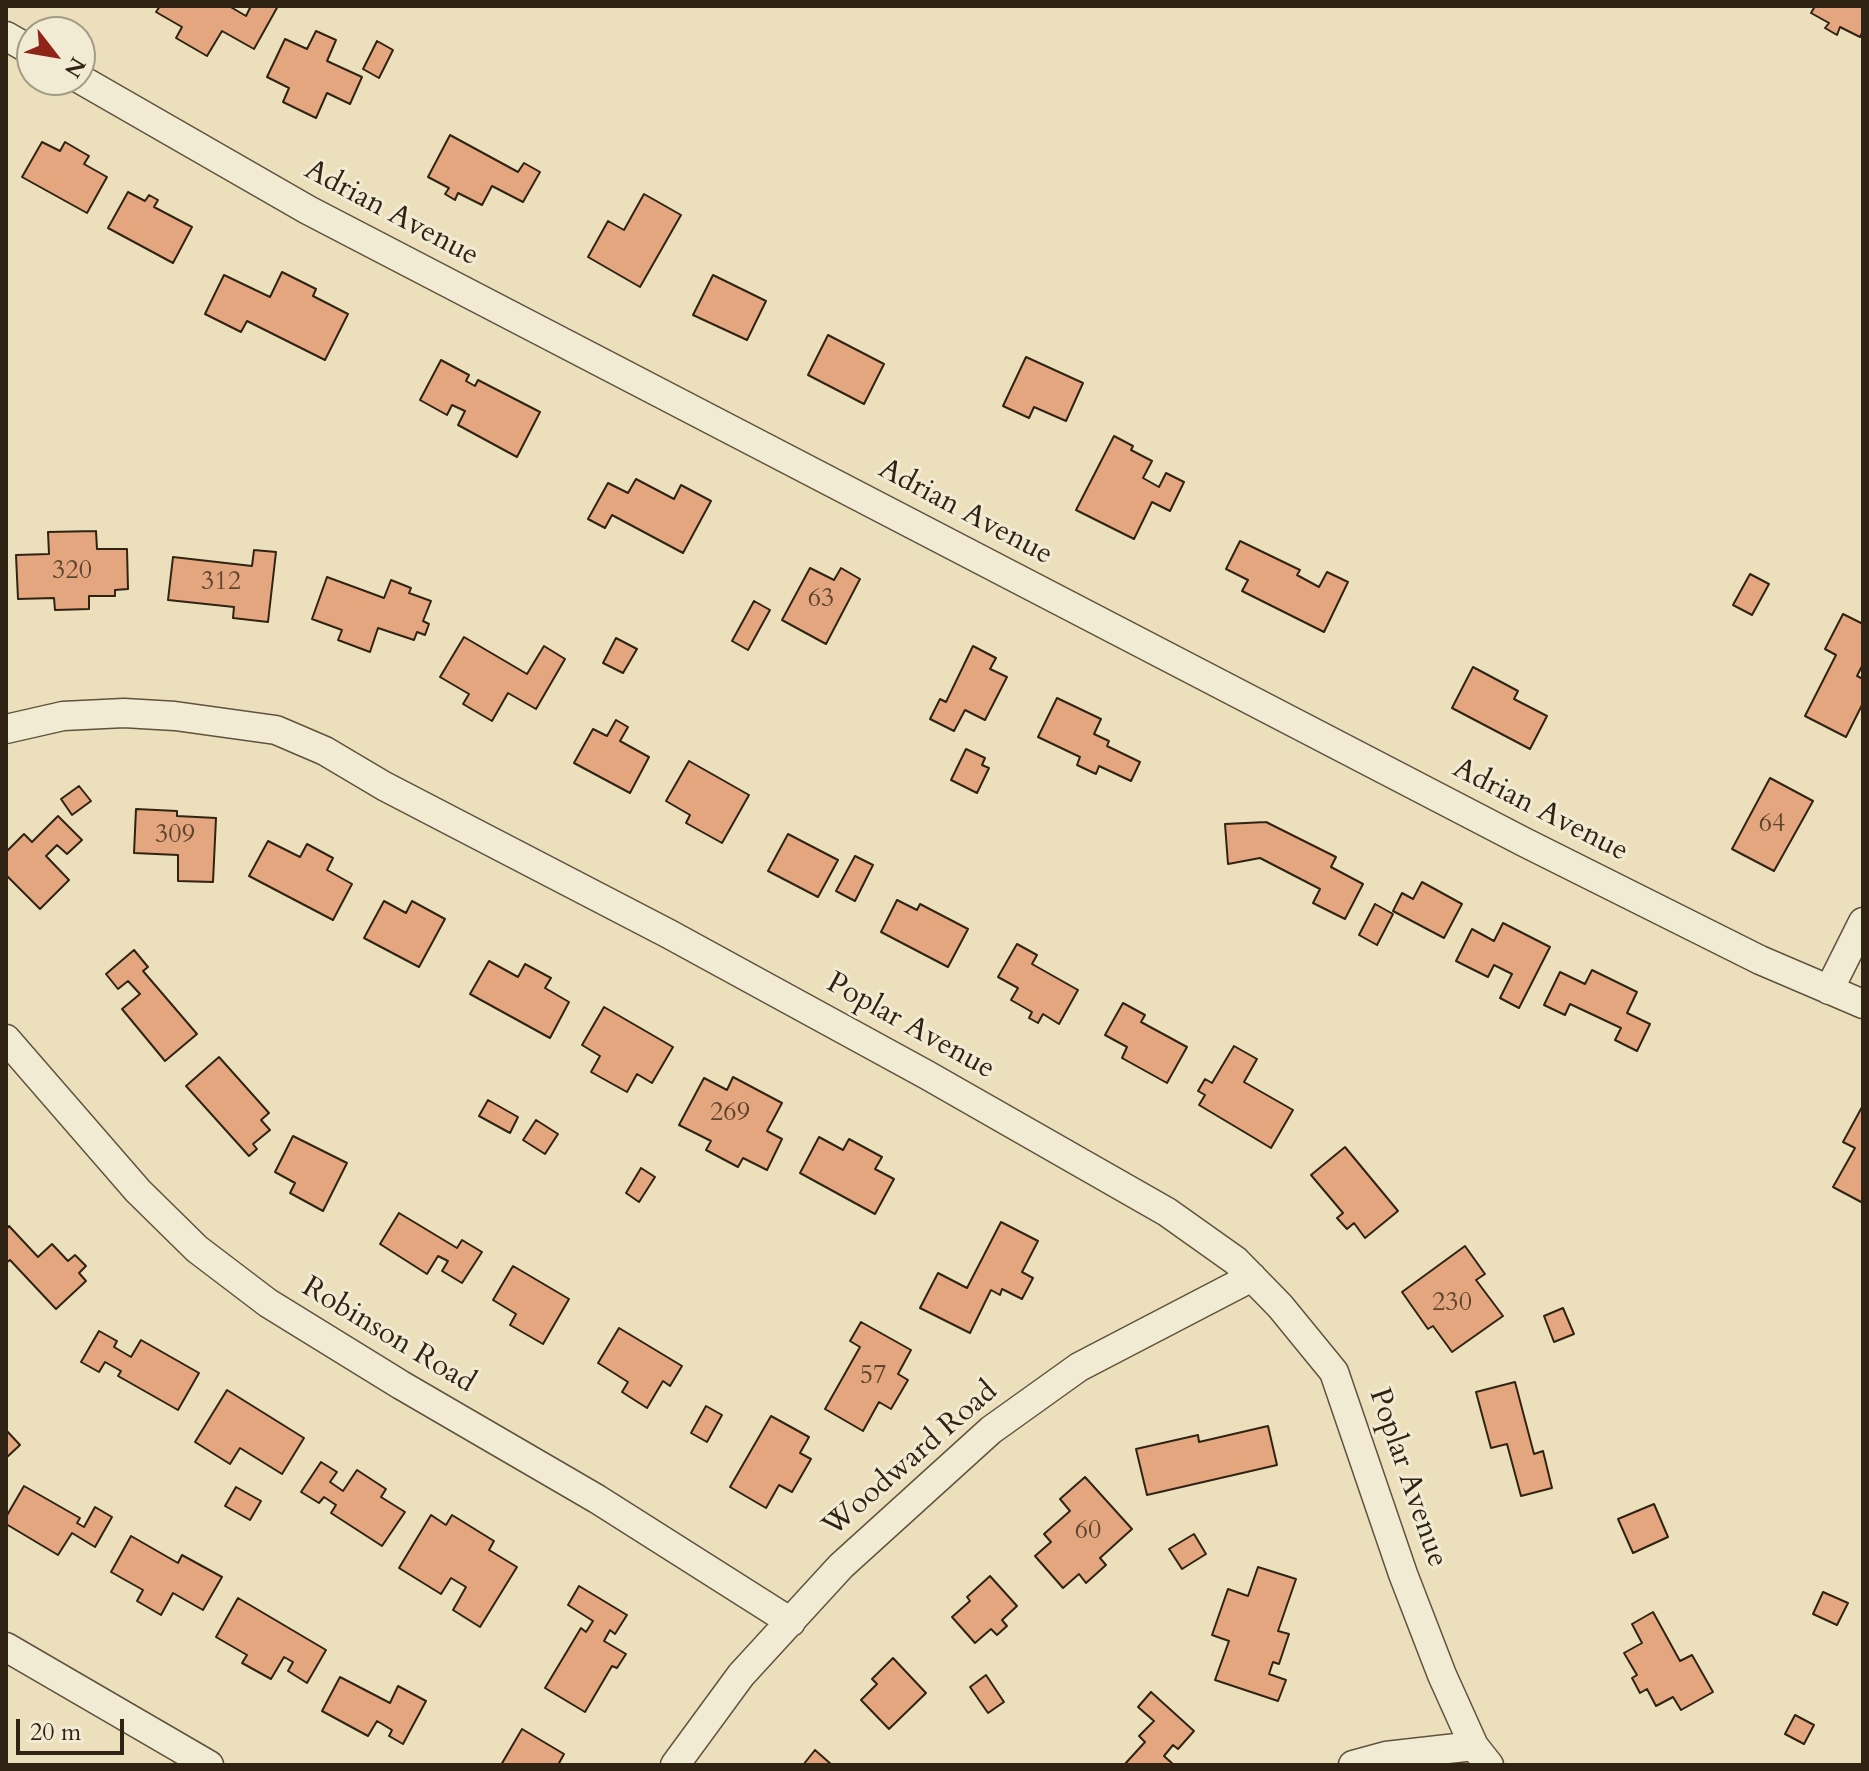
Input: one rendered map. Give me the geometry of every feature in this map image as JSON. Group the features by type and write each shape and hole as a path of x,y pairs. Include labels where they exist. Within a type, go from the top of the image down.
{"street":[{"name":"Adrian Avenue","path":"96,88 308,210 1524,842 1760,960 1863,1004"},
{"name":"Poplar Avenue","path":"6,729 63,716 124,713 175,716 276,730 325,751 384,786 655,927 941,1083 1167,1212 1236,1261 1280,1306 1334,1372 1403,1574 1442,1675 1481,1755"},
{"path":"1829,990 1863,922"},
{"name":"Robinson Road","path":"6,1039 138,1191 197,1249 268,1303 597,1499 791,1622"},
{"name":"Woodward Road","path":"675,1765 741,1675 841,1566 991,1430 1079,1367 1252,1277"},
{"path":"6,1647 209,1765"},
{"path":"1353,1765 1386,1756 1481,1755"}],"building":[{"path":"160,6 229,6 246,16 251,6 278,6 254,49 222,31 207,56 176,38 182,27 156,12"},
{"path":"1815,6 1863,6 1863,31 1860,37 1840,27 1837,35 1825,28 1829,23 1811,13"},
{"path":"316,31 336,40 327,61 362,77 350,104 327,93 316,118 283,102 289,88 267,77 285,39 307,49"},
{"path":"377,41 393,50 379,78 363,69"},
{"path":"450,135 518,172 524,163 540,172 523,202 492,186 482,205 458,193 455,200 445,194 449,188 428,177"},
{"path":"42,142 60,151 65,142 89,156 84,164 107,177 87,213 22,177"},
{"path":"128,192 145,201 149,195 158,200 154,207 192,227 173,263 108,228"},
{"path":"644,194 681,215 640,287 588,257 608,221 624,230"},
{"path":"282,272 316,289 313,296 348,314 325,360 247,321 241,332 205,314 224,275 270,297"},
{"path":"713,275 766,301 747,340 693,315"},
{"path":"828,335 884,364 864,404 808,375"},
{"path":"1026,357 1083,383 1066,421 1034,407 1029,418 1003,406"},
{"path":"441,360 469,375 466,381 475,386 478,380 540,412 517,457 458,425 465,411 452,405 447,415 420,400"},
{"path":"1114,436 1152,461 1143,478 1159,487 1166,473 1184,482 1170,511 1152,502 1134,539 1076,510"},
{"path":"636,479 674,499 681,485 711,501 683,553 612,515 605,528 588,519 608,483 628,493"},
{"path":"96,531 97,549 127,549 128,589 115,590 115,596 89,596 89,609 55,610 54,598 18,599 16,555 49,554 48,532"},
{"path":"1240,541 1300,570 1297,575 1319,587 1327,572 1348,582 1324,632 1242,591 1248,580 1226,569"},
{"path":"254,550 276,552 268,622 233,618 234,607 168,600 173,557 252,566"},
{"path":"810,568 834,580 841,568 860,579 826,644 782,620"},
{"path":"1750,574 1769,584 1752,615 1733,605"},
{"path":"327,577 384,598 391,580 411,588 409,593 431,601 423,621 429,624 425,635 417,632 414,640 378,628 370,652 338,640 342,630 312,619"},
{"path":"754,601 770,610 748,650 732,641"},
{"path":"1843,614 1863,624 1863,664 1857,676 1863,679 1863,703 1846,737 1805,716 1836,655 1825,649"},
{"path":"464,637 527,674 544,646 565,659 536,709 508,693 492,721 463,704 469,694 440,677"},
{"path":"616,638 637,649 623,673 603,663"},
{"path":"973,646 996,658 990,669 1007,677 985,720 965,710 954,731 930,719 940,699 946,702"},
{"path":"1473,667 1518,691 1514,699 1547,716 1530,749 1452,708"},
{"path":"1057,698 1101,719 1094,734 1109,741 1107,746 1140,762 1131,781 1099,766 1096,774 1077,765 1080,757 1038,737"},
{"path":"616,720 628,727 620,741 649,757 630,793 574,763 593,729 607,736"},
{"path":"966,749 985,758 982,765 989,768 977,793 951,780"},
{"path":"689,761 749,795 722,843 686,823 690,815 666,801"},
{"path":"1770,778 1813,801 1774,871 1732,849"},
{"path":"79,786 91,801 72,815 61,799"},
{"path":"136,809 177,811 177,816 216,818 213,882 178,881 178,855 134,853"},
{"path":"58,816 82,840 67,854 57,845 46,856 69,880 40,909 6,875 6,852 24,834 32,842"},
{"path":"1266,822 1336,857 1331,867 1363,884 1345,919 1313,903 1320,889 1260,858 1228,864 1225,824"},
{"path":"788,834 838,860 818,897 768,871"},
{"path":"268,841 300,857 307,844 333,858 327,870 352,884 333,920 249,876"},
{"path":"855,856 873,865 855,901 836,891"},
{"path":"1422,882 1462,904 1444,938 1393,911 1402,893 1413,899"},
{"path":"897,900 917,910 920,904 968,929 948,967 881,932"},
{"path":"384,901 406,913 412,901 445,919 419,967 364,938"},
{"path":"1375,904 1393,914 1377,945 1359,935"},
{"path":"1503,923 1550,947 1519,1008 1500,998 1512,974 1494,965 1488,977 1456,961 1472,929 1494,941"},
{"path":"1017,944 1037,955 1032,964 1078,990 1059,1024 1043,1014 1038,1023 1029,1018 1032,1012 1011,1000 1018,988 998,977"},
{"path":"134,950 148,967 143,971 197,1034 165,1061 122,1009 140,994 128,981 118,989 106,974"},
{"path":"489,961 518,977 525,964 551,978 545,988 569,1002 550,1038 470,994"},
{"path":"1592,970 1637,992 1627,1013 1650,1024 1637,1051 1615,1040 1621,1028 1570,1004 1565,1015 1544,1005 1560,972 1585,984"},
{"path":"1123,1003 1145,1015 1141,1022 1187,1047 1167,1083 1122,1058 1127,1047 1105,1035"},
{"path":"604,1007 673,1047 652,1083 637,1074 627,1092 591,1072 600,1056 582,1045"},
{"path":"1234,1046 1257,1059 1244,1082 1293,1110 1271,1148 1199,1105 1205,1095 1198,1091 1205,1079 1212,1083"},
{"path":"219,1057 269,1113 261,1120 270,1130 253,1144 257,1149 249,1156 186,1086"},
{"path":"733,1077 782,1103 767,1131 782,1139 767,1170 743,1158 738,1167 706,1150 711,1141 679,1125 704,1078 727,1090"},
{"path":"488,1100 518,1117 510,1133 479,1116"},
{"path":"1862,1107 1863,1203 1833,1187 1855,1148 1843,1142"},
{"path":"536,1120 558,1134 545,1154 523,1140"},
{"path":"293,1136 347,1163 323,1211 290,1193 295,1183 275,1172"},
{"path":"819,1137 843,1150 849,1139 882,1157 875,1169 894,1179 875,1214 800,1173"},
{"path":"1345,1147 1398,1211 1365,1238 1354,1223 1347,1229 1337,1218 1343,1213 1311,1175"},
{"path":"641,1168 655,1177 639,1202 626,1193"},
{"path":"399,1213 457,1248 462,1240 482,1252 462,1283 442,1271 448,1261 438,1256 427,1274 380,1244"},
{"path":"1001,1222 1038,1241 1022,1272 1033,1278 1022,1299 1002,1289 1000,1295 991,1290 970,1333 920,1308 938,1273 967,1288"},
{"path":"9,1226 38,1257 52,1244 68,1261 75,1255 86,1266 79,1273 86,1281 56,1309 10,1260 6,1263 6,1230"},
{"path":"1465,1246 1485,1274 1476,1280 1503,1316 1452,1352 1433,1326 1428,1329 1402,1292"},
{"path":"513,1266 569,1299 543,1344 510,1325 516,1314 493,1300"},
{"path":"1563,1308 1574,1334 1554,1342 1544,1316"},
{"path":"861,1322 911,1350 898,1374 908,1380 891,1409 879,1402 863,1431 825,1409 860,1347 850,1341"},
{"path":"619,1328 682,1366 670,1386 663,1381 647,1408 622,1392 628,1382 598,1363"},
{"path":"99,1331 117,1341 114,1347 131,1357 141,1340 199,1373 178,1410 118,1376 121,1371 105,1362 99,1372 81,1362"},
{"path":"1515,1382 1534,1454 1543,1451 1552,1488 1521,1496 1507,1444 1491,1448 1476,1392"},
{"path":"227,1390 304,1438 282,1474 240,1448 230,1464 195,1442"},
{"path":"706,1406 722,1415 707,1442 691,1433"},
{"path":"771,1416 809,1437 800,1453 811,1459 792,1492 779,1485 766,1508 730,1487"},
{"path":"1268,1426 1277,1465 1147,1495 1136,1449 1198,1435 1199,1442"},
{"path":"6,1430 20,1445 6,1458"},
{"path":"321,1462 337,1472 330,1482 343,1491 357,1470 386,1489 381,1497 405,1512 382,1546 331,1513 336,1505 324,1497 319,1503 301,1492"},
{"path":"1085,1477 1132,1529 1100,1558 1106,1565 1086,1583 1079,1574 1063,1588 1035,1556 1051,1542 1044,1534 1070,1511 1060,1499"},
{"path":"24,1486 80,1518 77,1523 84,1527 95,1507 112,1517 95,1547 72,1533 58,1555 6,1524 6,1517"},
{"path":"236,1487 261,1501 250,1520 225,1506"},
{"path":"1654,1504 1668,1537 1633,1553 1618,1519"},
{"path":"431,1515 446,1525 452,1515 494,1541 489,1550 517,1567 480,1627 453,1610 466,1587 451,1578 441,1594 399,1568"},
{"path":"1194,1534 1206,1554 1182,1569 1169,1549"},
{"path":"131,1536 178,1563 182,1555 222,1577 203,1610 173,1593 161,1615 137,1601 143,1590 111,1572"},
{"path":"1258,1567 1296,1579 1278,1631 1289,1634 1279,1664 1273,1662 1269,1674 1286,1680 1278,1701 1215,1680 1229,1641 1212,1635 1228,1589 1248,1596"},
{"path":"990,1576 1017,1606 1002,1620 1007,1626 997,1635 991,1629 975,1643 952,1617 970,1601 967,1597"},
{"path":"579,1586 627,1615 615,1634 610,1630 604,1641 626,1654 617,1668 612,1666 585,1712 545,1688 581,1628 586,1632 593,1621 568,1605"},
{"path":"1823,1592 1848,1603 1837,1625 1813,1614"},
{"path":"238,1598 326,1650 307,1683 288,1671 293,1662 284,1657 271,1679 242,1663 247,1655 216,1637"},
{"path":"1653,1612 1680,1661 1692,1655 1713,1692 1681,1710 1673,1697 1656,1706 1647,1689 1640,1693 1632,1678 1637,1675 1624,1653 1642,1643 1632,1624"},
{"path":"893,1658 926,1693 889,1729 861,1700 877,1684 872,1679"},
{"path":"986,1675 1004,1702 988,1713 970,1687"},
{"path":"340,1677 390,1703 398,1686 426,1701 403,1744 389,1736 392,1730 377,1721 368,1736 322,1711"},
{"path":"1151,1692 1194,1731 1178,1749 1173,1745 1164,1756 1174,1765 1124,1765 1145,1742 1139,1736 1154,1721 1138,1707"},
{"path":"1795,1715 1814,1725 1804,1744 1785,1734"},
{"path":"522,1729 564,1754 558,1765 501,1765"},
{"path":"815,1750 832,1765 803,1765"}]}
